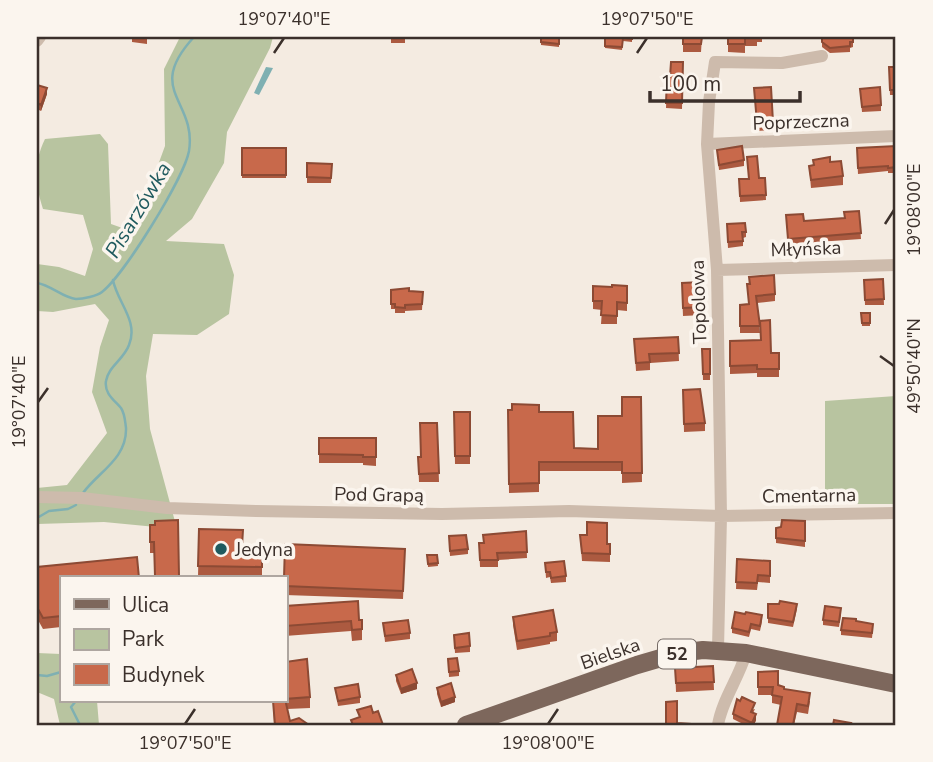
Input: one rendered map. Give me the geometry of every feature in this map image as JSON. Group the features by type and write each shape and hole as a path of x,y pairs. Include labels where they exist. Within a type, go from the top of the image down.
{"main road":[{"name":"Bielska","path":"466,725 662,658 690,651 718,649 746,653 896,684"}],"street":[{"name":"Topolowa","path":"718,649 721,516 717,270 707,144 715,62 782,63 822,56"},
{"name":"Poprzeczna","path":"707,144 896,136"},
{"name":"Młyńska","path":"717,270 896,265"},
{"name":"Pod Grapą","path":"37,497 82,498 167,508 256,511 442,514 569,511 721,516"},
{"name":"Cmentarna","path":"721,516 896,513"},
{"path":"718,725 720,712 741,671 746,653"}],"green space":[{"path":"180,37 273,37 227,132 224,163 192,219 166,241 224,244 234,275 229,314 197,335 153,334 146,376 150,429 177,529 104,522 37,524 37,488 67,485 107,433 92,392 100,347 109,320 95,304 53,312 37,311 37,264 59,267 85,276 93,249 83,215 43,209 37,182 38,157 45,139 100,134 108,144 111,224 128,230 140,214 165,146 164,69"},
{"path":"896,396 896,504 825,504 825,401"},
{"path":"37,653 60,654 60,702 97,702 99,725 60,725 54,699 37,692"}],"water":[{"path":"266,67 273,68 259,95 254,93"}],"building":[{"path":"541,37 559,37 559,44 541,42"},
{"path":"605,37 632,37 632,39 623,38 622,47 605,46"},
{"path":"683,37 702,37 701,44 683,44"},
{"path":"728,37 745,37 745,44 728,44"},
{"path":"822,37 853,37 853,42 850,42 850,46 830,48 822,42"},
{"path":"671,62 683,62 682,103 666,103 667,77 670,77"},
{"path":"889,67 896,67 896,90 890,90"},
{"path":"37,85 47,88 41,105 37,103"},
{"path":"771,87 773,122 757,123 754,88"},
{"path":"880,87 881,105 862,107 860,89"},
{"path":"742,146 744,160 719,165 717,150"},
{"path":"896,146 896,167 858,168 857,148"},
{"path":"242,148 286,148 286,175 242,175"},
{"path":"757,156 759,178 765,178 766,195 740,196 739,179 749,179 747,157"},
{"path":"830,157 830,162 841,161 843,176 811,180 809,166 814,165 813,160"},
{"path":"307,163 332,164 331,178 307,177"},
{"path":"859,211 861,233 788,239 786,215 803,214 804,221 845,218 844,212"},
{"path":"745,223 743,241 728,242 727,224"},
{"path":"774,275 775,294 756,296 760,326 740,326 740,305 749,304 749,277"},
{"path":"883,279 884,299 865,300 864,280"},
{"path":"701,282 703,307 683,308 682,283"},
{"path":"593,286 627,286 627,303 617,302 617,316 601,315 602,301 593,301"},
{"path":"409,288 409,291 423,292 422,304 405,305 405,308 391,304 391,290"},
{"path":"861,313 870,313 870,323 862,323"},
{"path":"770,320 771,353 779,353 779,369 757,369 757,365 730,366 730,341 761,340 760,321"},
{"path":"678,337 679,353 649,354 650,362 636,363 634,339"},
{"path":"702,349 710,349 710,374 703,374"},
{"path":"700,389 705,423 684,424 683,390"},
{"path":"622,397 641,397 642,473 622,473 622,462 539,462 539,483 509,484 508,410 512,410 512,404 539,405 539,412 573,412 574,448 598,449 598,416 622,416"},
{"path":"454,412 470,412 470,456 455,456"},
{"path":"420,423 437,423 439,473 419,474"},
{"path":"319,438 376,438 376,457 319,454"},
{"path":"178,520 179,576 155,576 154,542 150,542 150,525 155,525 155,521"},
{"path":"782,520 805,521 805,541 776,538 776,528 781,527"},
{"path":"587,522 607,523 610,554 582,553 580,535 587,535"},
{"name":"Jedyna","path":"199,529 243,530 242,546 253,547 253,553 262,553 262,567 198,566"},
{"path":"526,531 527,552 497,553 498,560 480,560 479,543 484,543 483,535"},
{"path":"466,535 468,549 450,551 449,536"},
{"path":"285,544 405,549 403,591 287,586 287,576 284,576"},
{"path":"427,555 437,555 438,563 428,564"},
{"path":"137,557 139,576 60,576 60,616 43,618 38,609 37,567"},
{"path":"737,559 770,561 770,576 758,575 757,583 736,582"},
{"path":"564,561 566,576 551,578 550,572 546,572 545,563"},
{"path":"358,601 362,629 352,630 351,621 287,626 287,606"},
{"path":"780,601 797,604 793,622 768,618 768,604 779,604"},
{"path":"825,606 841,608 839,622 823,620"},
{"path":"553,610 557,632 550,633 550,636 517,641 513,617"},
{"path":"735,612 762,615 760,626 751,624 749,632 732,628"},
{"path":"843,618 873,624 872,633 841,630"},
{"path":"408,620 410,633 385,636 383,623"},
{"path":"469,633 470,646 455,648 454,635"},
{"path":"457,658 459,671 449,672 448,659"},
{"path":"307,659 310,697 287,699 287,662"},
{"path":"713,666 714,682 676,683 675,668"},
{"path":"412,669 417,683 401,689 396,675"},
{"path":"778,671 778,685 784,689 810,693 808,706 797,704 793,725 777,725 782,697 772,695 773,687 758,687 758,672"},
{"path":"451,683 455,697 441,702 437,688"},
{"path":"358,684 360,697 338,701 335,688"},
{"path":"742,697 755,703 751,712 756,714 752,723 733,714 737,699 740,701"},
{"path":"677,701 677,723 691,725 666,725 666,702"},
{"path":"273,702 286,702 290,721 299,718 309,725 275,725"},
{"path":"371,706 373,713 378,711 383,725 353,725 351,720 360,717 357,710"},
{"path":"834,720 851,723 833,725"}],"waterway":[{"name":"Pisarzówka","path":"37,283 76,299 100,293 124,267 152,225 176,182 189,151 189,134 176,95 173,70 180,55 194,37"},
{"path":"83,493 117,457 125,439 123,413 110,396 106,385 107,376 127,350 131,336 129,320 113,280"},
{"path":"37,518 49,511 68,509 76,505"},
{"path":"37,675 47,676 60,672"},
{"path":"75,702 71,707 80,725"}],"place":[{"name":"Jedyna","path":"221,549"}]}
